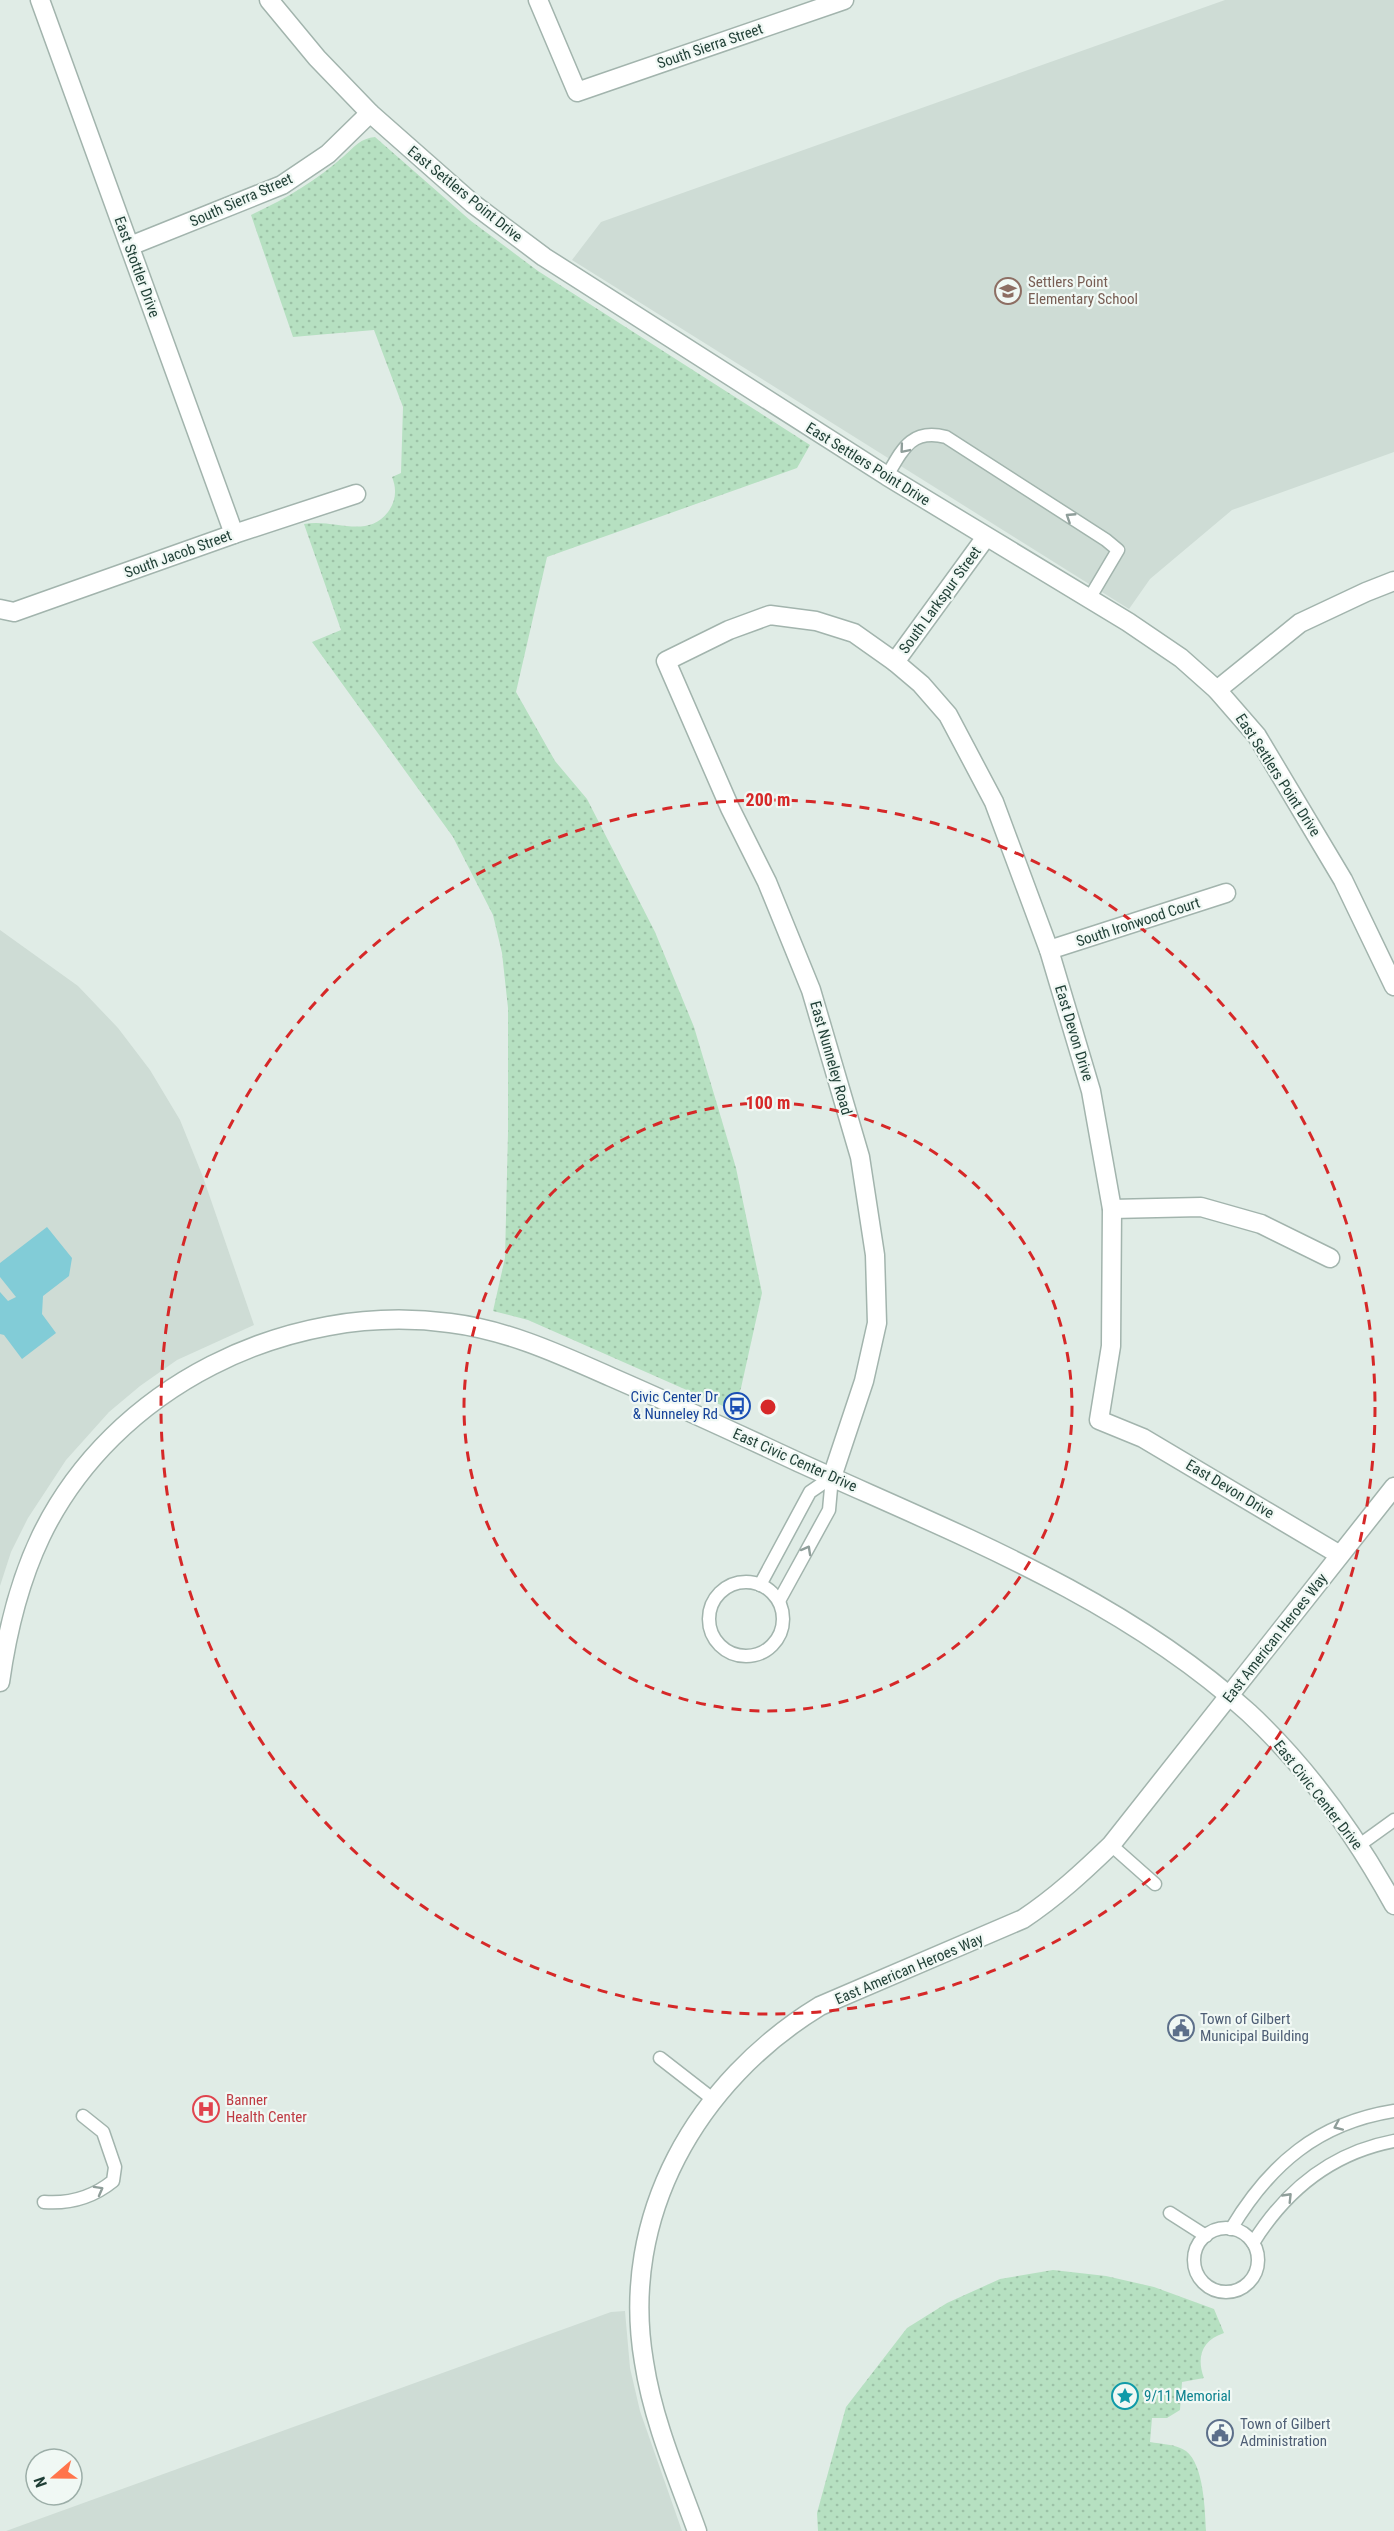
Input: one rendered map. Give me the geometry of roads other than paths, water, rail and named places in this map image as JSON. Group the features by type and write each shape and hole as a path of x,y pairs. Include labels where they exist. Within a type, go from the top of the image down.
{"street":[{"name":"East Stottler Drive","path":"40,0 234,534"},
{"name":"East Settlers Point Drive","path":"269,0 317,58 370,113 472,203 544,257 887,476 1181,658 1218,690 1257,736 1286,782 1343,880 1394,986"},
{"name":"South Sierra Street","path":"538,0 577,92 810,5 844,0"},
{"name":"South Sierra Street","path":"129,246 282,185 328,154 370,113"},
{"name":"South Jacob Street","path":"0,609 14,612 234,534 356,494"},
{"name":"South Larkspur Street","path":"895,662 986,537"},
{"path":"1218,690 1300,623 1394,581"},
{"name":"East Devon Drive","path":"666,661 729,630 770,615 816,621 854,633 895,662 921,684 948,716 994,802 1049,950 1091,1091 1112,1209 1111,1346 1099,1420 1143,1438 1340,1555"},
{"name":"East Nunneley Road","path":"666,661 730,808 767,882 811,990 860,1157 875,1255 878,1323 864,1381 832,1477"},
{"name":"South Ironwood Court","path":"1049,950 1226,893"},
{"path":"1112,1209 1201,1207 1261,1224 1330,1258"},
{"name":"East Civic Center Drive","path":"0,1682 14,1611 27,1568 43,1532 84,1470 108,1443 176,1385 241,1351 299,1332 362,1320 451,1323 500,1333 550,1350 1066,1586 1142,1632 1229,1697 1276,1740 1314,1785 1358,1846 1394,1905"},
{"name":"East American Heroes Way","path":"697,2531 652,2403 643,2360 641,2274 659,2192 682,2144 742,2066 789,2025 853,1992 1023,1918 1050,1901 1111,1845 1394,1487"}],"lane":[{"path":"887,476 903,447 915,438 932,433 946,437 1118,550 1089,599"},
{"path":"760,1585 810,1492 832,1477"},
{"path":"779,1601 829,1510 832,1477"},
{"path":"747,1582 760,1585 779,1601 783,1613 783,1626 772,1646 762,1653 739,1656 719,1644 710,1623 710,1611 715,1599 735,1584 747,1582"},
{"path":"1358,1846 1394,1820"},
{"path":"1111,1845 1155,1884"},
{"path":"660,2058 714,2100"},
{"path":"1231,2229 1265,2181 1292,2155 1314,2139 1363,2116 1394,2111"},
{"path":"44,2202 64,2204 99,2193 113,2181 115,2167 102,2132 83,2116"},
{"path":"1253,2243 1280,2205 1313,2175 1356,2151 1394,2141"},
{"path":"1170,2212 1206,2236"},
{"path":"1231,2229 1246,2235 1253,2243 1258,2264 1255,2274 1241,2289 1221,2292 1203,2282 1194,2264 1199,2244 1206,2236 1215,2230 1231,2229"}],"water":[{"path":"47,1227 72,1258 69,1276 43,1296 42,1314 56,1333 22,1359 4,1335 0,1334 0,1292 8,1301 16,1297 0,1277 0,1263"}],"place":[{"name":"Settlers Point Elementary School","path":"1008,291"},
{"name":"Civic Center Dr & Nunneley Rd","path":"737,1406"},
{"name":"Town of Gilbert Municipal Building","path":"1181,2028"},
{"name":"Banner Health Center","path":"206,2109"},
{"name":"9/11 Memorial","path":"1125,2396"},
{"name":"Town of Gilbert Administration","path":"1220,2433"}]}
